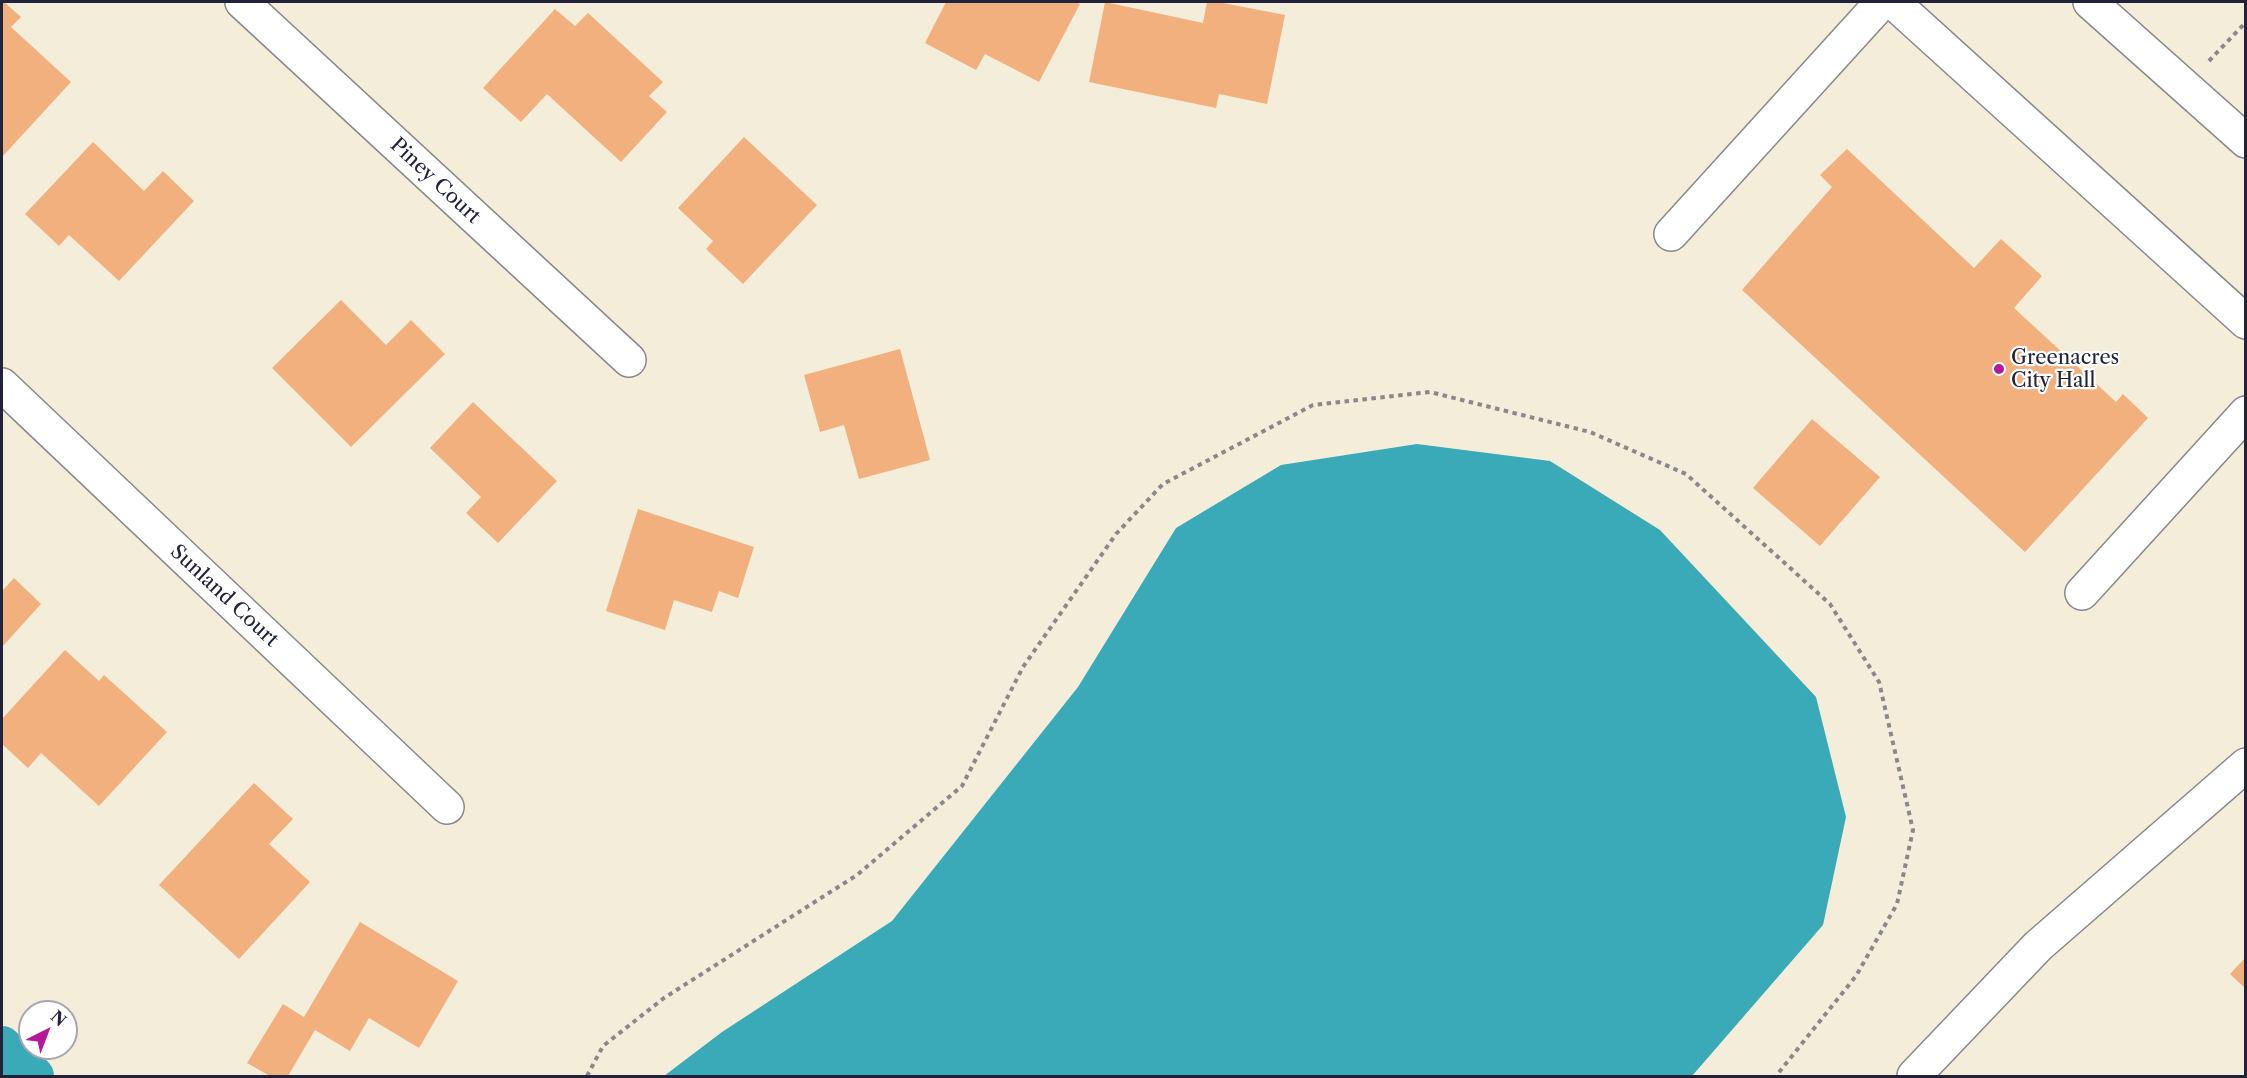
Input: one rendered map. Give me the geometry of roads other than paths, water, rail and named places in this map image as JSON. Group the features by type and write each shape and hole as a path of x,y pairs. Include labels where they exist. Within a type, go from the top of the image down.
{"street":[{"name":"Piney Court","path":"242,2 629,360"},
{"path":"1671,234 1882,2"},
{"path":"1893,2 2246,322"},
{"path":"2091,2 2246,141"},
{"name":"Sunland Court","path":"2,385 447,807"},
{"path":"2082,593 2246,413"},
{"path":"1914,1077 2037,946 2246,765"}],"water":[{"path":"1417,444 1550,461 1660,530 1816,697 1846,817 1823,925 1692,1076 664,1076 722,1032 892,921 1078,687 1176,528 1281,465"}],"waterway":[{"path":"2,1046 34,1076"}],"place":[{"name":"Greenacres City Hall","path":"1999,369"}]}
